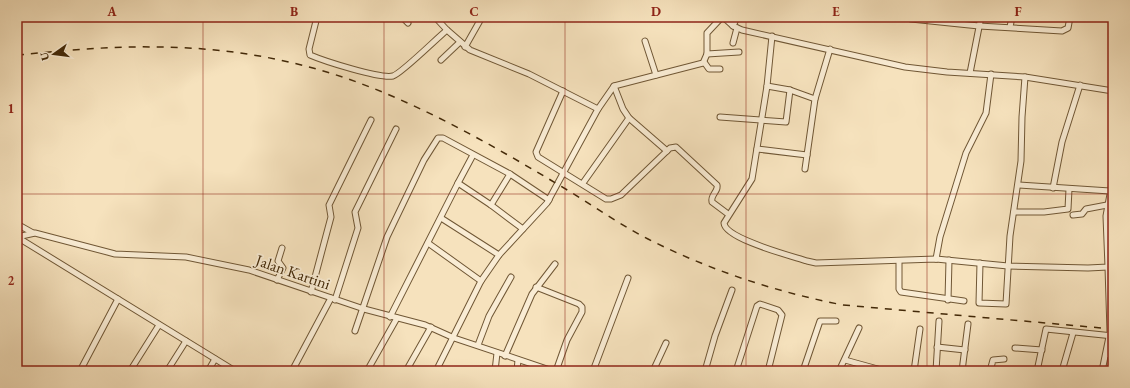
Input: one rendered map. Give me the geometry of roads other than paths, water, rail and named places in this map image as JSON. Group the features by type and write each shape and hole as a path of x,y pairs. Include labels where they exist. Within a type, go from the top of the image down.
{"street":[{"path":"317,17 309,49 310,55 357,70 386,76 398,73 447,30"},
{"path":"402,17 408,23"},
{"path":"435,17 465,47 489,59 529,74 598,108"},
{"path":"465,47 482,17"},
{"path":"436,371 454,338 481,281 499,255 549,200 598,108 614,86 700,65 704,62 706,54 707,33 723,17 735,27 905,66 1025,77 1113,91"},
{"path":"733,42 737,17"},
{"path":"908,17 979,26 1062,31 1068,28 1070,17"},
{"path":"970,73 981,17"},
{"path":"1010,27 1012,17"},
{"path":"772,36 768,86 751,182 728,214 724,223 727,230 749,242 807,262 936,259 1008,266 1110,267"},
{"path":"645,41 656,75"},
{"path":"441,60 460,42"},
{"path":"805,169 815,99 830,49"},
{"path":"706,54 738,52"},
{"path":"704,62 709,69 720,69"},
{"path":"936,259 940,237 966,152 986,114 991,74"},
{"path":"980,263 978,300 981,304 1004,305 1006,303 1008,266 1014,212 1019,185 1025,77"},
{"path":"1052,188 1062,142 1080,85"},
{"path":"614,86 623,109 629,118 667,151"},
{"path":"768,86 790,90 815,99"},
{"path":"720,117 786,122 790,90"},
{"path":"563,91 536,152 538,157 564,174 583,183 606,199 615,198 672,147 679,148 717,185 717,189 712,197 712,202 728,214"},
{"path":"583,183 629,118"},
{"path":"311,292 331,217 329,205 371,120"},
{"path":"292,371 333,299 358,228 355,212 396,129"},
{"path":"356,330 384,244 424,160 437,139 443,138 510,174 549,200"},
{"path":"757,149 807,155"},
{"path":"390,317 473,155"},
{"path":"491,205 510,174"},
{"path":"1102,371 1112,335 1110,267 1106,216 1113,178"},
{"path":"458,183 523,229"},
{"path":"1019,185 1110,191"},
{"path":"1014,212 1044,212 1068,209 1069,189"},
{"path":"1073,215 1082,214 1086,209 1107,204"},
{"path":"441,218 499,255"},
{"path":"17,224 32,233"},
{"name":"Jalan Kartini","path":"17,237 32,233 115,254 186,257 249,270 364,309 431,327 454,338 555,371"},
{"path":"17,237 235,371"},
{"path":"428,243 481,281"},
{"path":"277,280 283,268 278,261 282,248"},
{"path":"948,300 949,260"},
{"path":"899,261 900,292 948,300 964,301"},
{"path":"506,356 516,327 536,287 555,264"},
{"path":"478,345 489,316 511,277"},
{"path":"593,371 628,278"},
{"path":"536,287 582,307 582,312 567,340 555,371"},
{"path":"704,371 732,290"},
{"path":"80,371 118,299"},
{"path":"736,371 757,306 760,304 778,310 782,315 768,371"},
{"path":"367,371 397,318"},
{"path":"803,371 820,322 836,321"},
{"path":"936,371 939,321"},
{"path":"962,371 968,324"},
{"path":"130,371 160,325"},
{"path":"406,371 431,327"},
{"path":"839,371 859,328"},
{"path":"914,371 920,329"},
{"path":"1037,371 1046,329 1073,333 1112,335"},
{"path":"1062,371 1073,333"},
{"path":"167,371 186,341"},
{"path":"653,371 666,343"},
{"path":"937,347 965,350"},
{"path":"1015,348 1042,350"},
{"path":"495,371 497,353"},
{"path":"1106,354 1113,356"},
{"path":"208,371 215,358"},
{"path":"990,371 993,360 1004,358"},
{"path":"517,371 518,360"},
{"path":"845,360 885,371"}],"railway":[{"path":"17,55 68,50 137,47 207,49 286,61 337,75 388,94 463,130 512,157 642,236 700,263 747,280 794,294 843,305 1113,329"}]}
